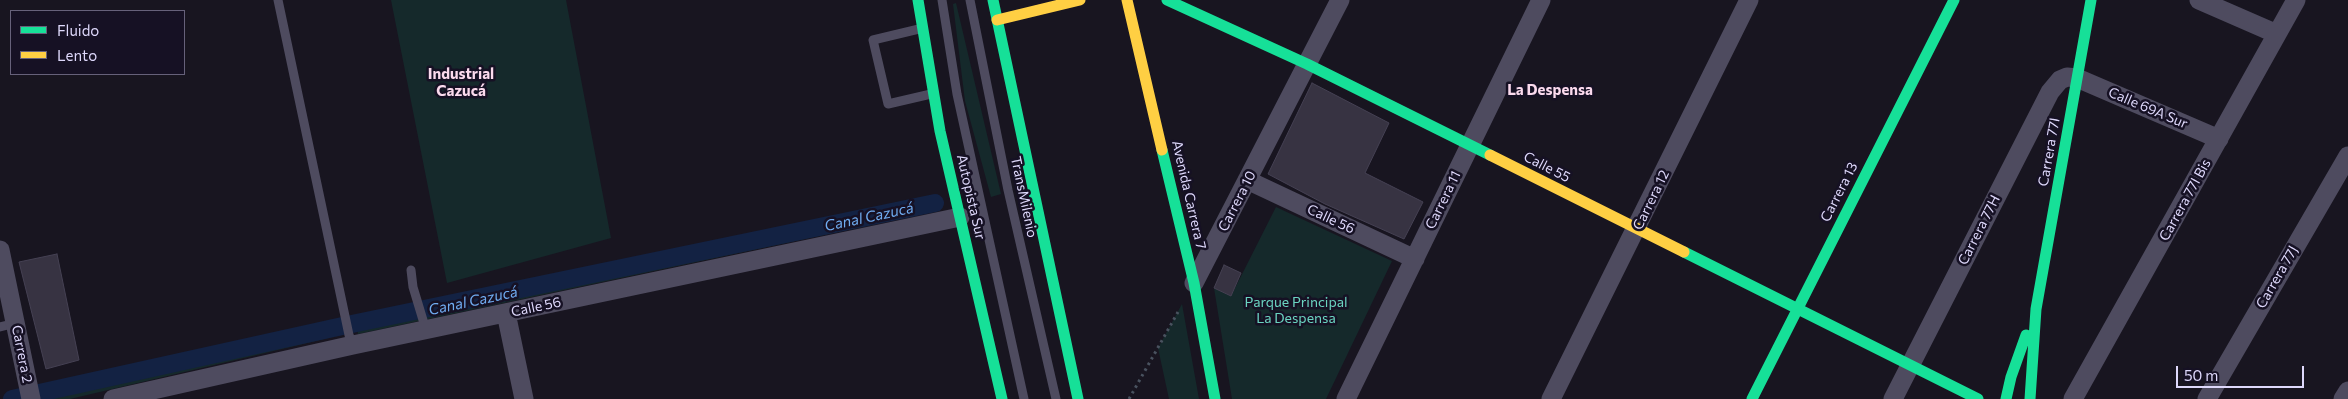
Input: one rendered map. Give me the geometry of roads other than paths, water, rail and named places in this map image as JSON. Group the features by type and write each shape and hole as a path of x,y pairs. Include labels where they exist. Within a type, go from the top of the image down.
{"main road":[{"name":"Autopista Sur","path":"918,0 933,94 1002,399"},
{"path":"993,0 1078,399"},
{"path":"997,20 1080,0"},
{"name":"Avenida Carrera 7","path":"1127,0 1194,284 1215,399"},
{"name":"Calle 55","path":"1167,0 1307,64 1978,399"},
{"name":"Carrera 13","path":"1752,399 1954,0"},
{"name":"Carrera 77I","path":"2030,399 2036,309 2091,0"},
{"name":"Carrera 77I","path":"2006,399 2011,377 2036,309"}],"street":[{"name":"Carrera 10","path":"1194,284 1340,0"},
{"name":"Carrera 11","path":"1346,399 1541,0"},
{"name":"Carrera 12","path":"1551,399 1749,0"},
{"path":"2199,0 2277,34"},
{"name":"Carrera 77I Bis","path":"2073,399 2296,0"},
{"name":"Carrera 77H","path":"1893,399 2050,92 2060,80 2067,76 2077,78"},
{"name":"Calle 69A Sur","path":"2077,78 2219,138"},
{"name":"Carrera 77J","path":"2207,399 2348,156"},
{"name":"Calle 56","path":"1247,180 1414,259"},
{"name":"Calle 56","path":"113,399 351,340 424,325 506,313 960,217"},
{"name":"Carrera 2","path":"0,250 8,325 29,391"},
{"path":"506,313 524,399"},
{"path":"2343,399 2348,391"}],"lane":[{"path":"278,0 351,340"},
{"path":"942,0 957,94 1024,399"},
{"name":"TransMilenio","path":"970,0 1008,190 1056,399"},
{"path":"922,28 874,40 888,104 933,94"},
{"path":"411,270 424,325"}],"waterway":[{"name":"Canal Cazucá","path":"12,399 347,325 935,203"}],"district":[{"name":"Industrial Cazucá","path":"461,82"},
{"name":"La Despensa","path":"1550,90"}],"park label":[{"name":"Parque Principal La Despensa","path":"1296,310"}]}
